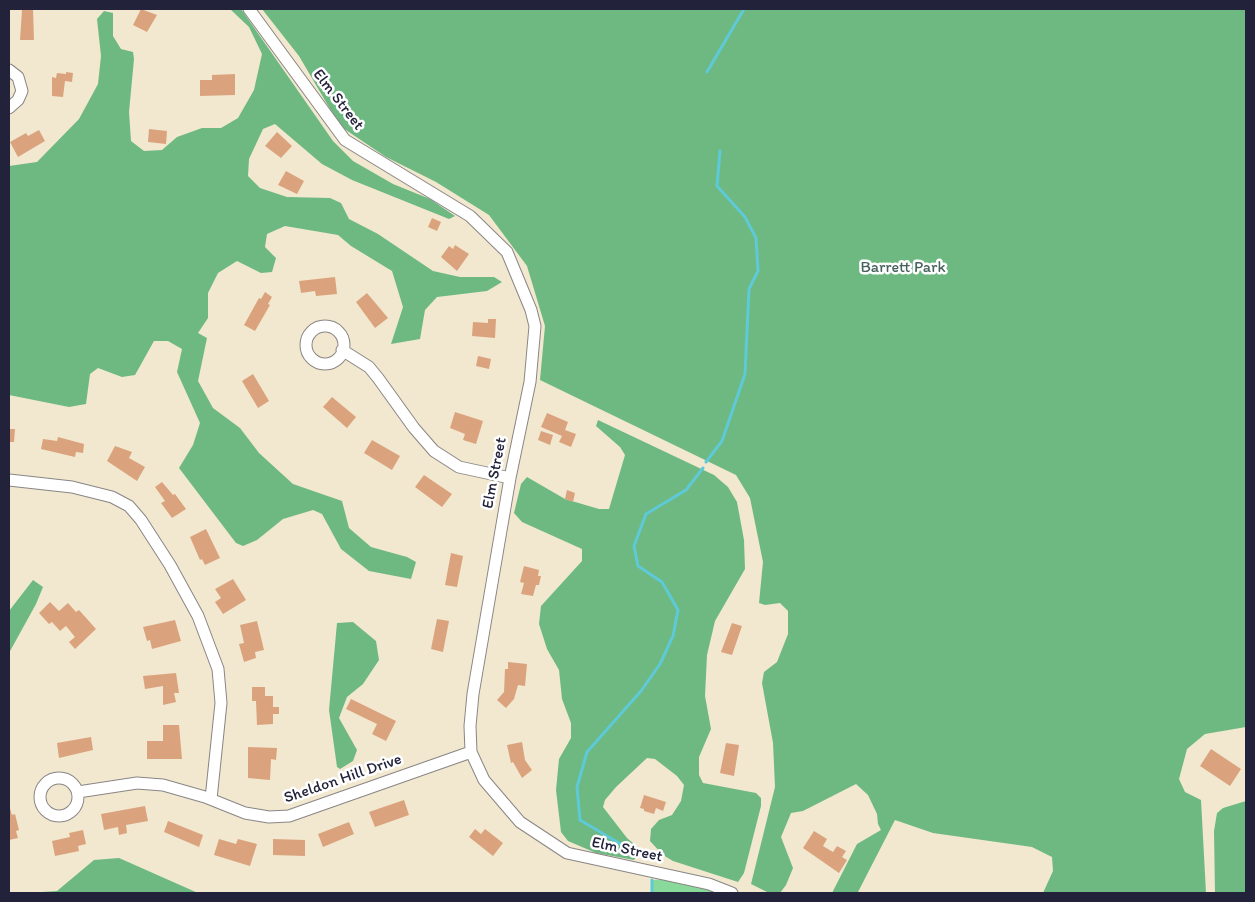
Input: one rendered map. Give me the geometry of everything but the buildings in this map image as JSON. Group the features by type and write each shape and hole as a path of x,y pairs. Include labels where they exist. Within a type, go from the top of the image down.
{"street":[{"name":"Elm Street","path":"249,9 344,140 470,216 507,252 531,310 535,326 530,382 510,478 473,694 470,726 471,752 484,780 520,822 566,853 709,884 732,893"},
{"path":"9,70 18,78 22,91 18,100 9,108"},
{"path":"342,350 369,367 414,428 434,451 459,467 510,478"},
{"path":"9,480 72,487 112,497 129,506 141,520 170,565 198,616 218,669 221,702 211,799"},
{"name":"Sheldon Hill Drive","path":"78,792 137,783 163,784 211,799 245,813 269,817 289,816 471,752"}],"green space":[{"path":"230,9 241,9 333,141 353,161 393,184 430,199 455,216 449,219 352,180 322,164 275,124 263,129 249,159 248,176 260,188 287,197 330,198 341,203 349,219 378,234 433,271 460,277 494,277 502,282 487,291 437,297 425,310 420,339 391,344 403,307 392,271 351,246 338,235 285,226 267,234 265,247 276,258 272,272 261,273 237,261 218,273 208,293 208,318 198,333 207,338 198,381 213,408 240,428 259,453 293,484 342,501 349,528 371,547 407,557 416,562 411,579 369,571 341,549 322,514 313,510 283,519 257,540 243,546 236,543 179,468 193,445 200,423 177,372 182,349 168,341 154,341 135,375 122,377 98,368 90,374 86,404 69,407 9,395 9,166 37,162 79,119 98,84 101,56 97,19 104,11 113,13 113,36 121,49 133,52 129,112 131,141 144,151 162,150 177,137 202,128 221,128 238,118 254,90 262,54 249,27"},
{"name":"Barrett Park","path":"262,9 1246,9 1246,727 1205,734 1187,749 1179,779 1185,792 1201,800 1206,893 1043,893 1053,871 1052,857 1032,847 933,833 895,820 858,892 832,893 857,844 881,830 877,814 868,795 856,784 803,811 791,813 781,837 793,868 786,885 780,893 769,893 751,884 775,787 773,743 762,683 764,672 777,662 788,634 788,611 780,603 765,605 759,603 763,562 750,498 736,475 540,380 545,326 527,266 489,215 436,182 386,157 340,126 299,56"},
{"path":"598,420 714,475 728,487 737,502 744,540 745,569 715,621 707,655 705,696 711,729 699,757 699,775 703,783 756,793 761,798 761,806 744,873 738,882 673,861 663,855 650,841 651,829 659,820 672,815 681,801 684,785 677,776 655,759 647,758 616,787 605,800 603,807 627,838 641,850 634,860 596,853 568,841 561,832 556,790 559,759 571,738 571,723 562,699 559,670 547,649 539,624 541,606 582,561 582,549 522,522 514,513 521,484 527,477 565,499 599,509 609,509 625,455 620,447 596,426"},
{"path":"33,580 43,587 36,604 9,653 9,611"},
{"path":"353,622 376,641 379,660 363,684 347,697 339,718 357,750 353,761 340,769 337,767 329,710 337,623"},
{"path":"1246,801 1246,893 1215,893 1214,831 1217,813 1223,808"},
{"path":"119,858 198,893 26,893 57,891 94,860"},
{"path":"668,879 719,893 651,893 652,880"}],"waterway":[{"path":"707,72 744,9"},
{"path":"706,462 722,441 745,374 749,289 758,271 756,238 745,217 717,186 720,151"},
{"path":"639,855 580,820 577,787 587,752 641,691 660,664 673,636 678,610 662,582 638,566 634,546 646,514 686,490 703,468"},
{"path":"652,880 652,893"}]}
